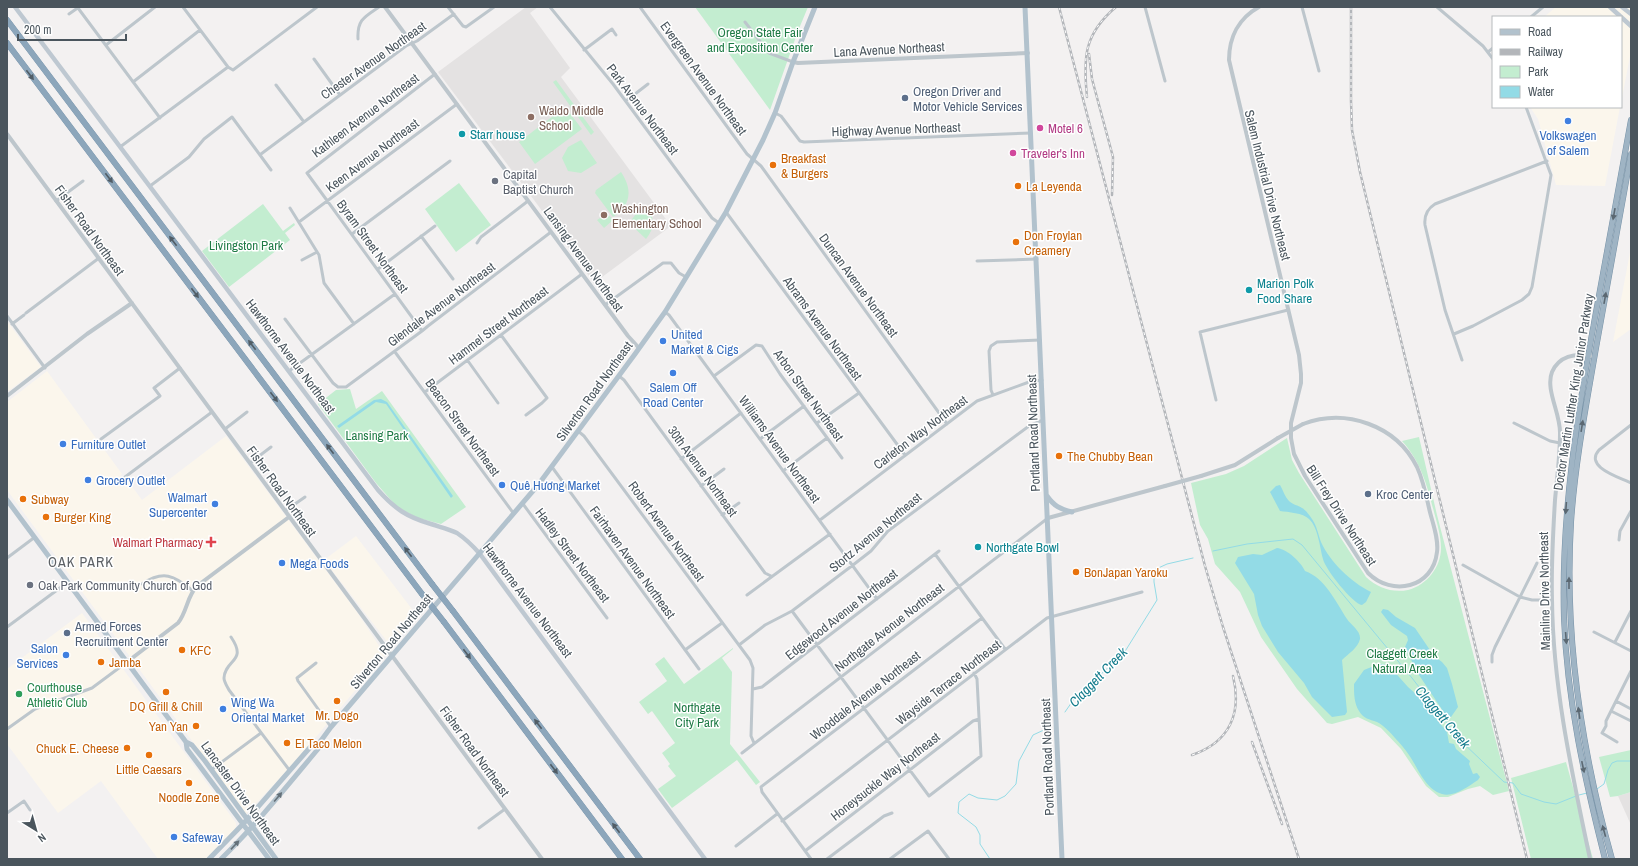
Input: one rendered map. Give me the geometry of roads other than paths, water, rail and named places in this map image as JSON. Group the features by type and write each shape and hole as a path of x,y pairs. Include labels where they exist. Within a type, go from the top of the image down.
{"highway":[{"path":"7,20 640,859"},
{"path":"7,44 622,859"},
{"name":"Doctor Martin Luther King Junior Parkway","path":"1612,859 1594,803 1576,731 1569,683 1565,634 1565,532 1569,477 1588,356 1631,120"},
{"name":"Doctor Martin Luther King Junior Parkway","path":"1588,780 1575,678 1569,583 1571,522 1584,416 1631,154"},
{"name":"Doctor Martin Luther King Junior Parkway","path":"1594,803 1605,859"}],"main road":[{"name":"Hawthorne Avenue Northeast","path":"15,7 378,490 392,505 412,518 458,534 480,554 705,859"},
{"name":"Silverton Road Northeast","path":"222,859 318,749 320,742 331,728 523,504 552,467 665,312 726,212 753,160 775,113 792,62 815,7"},
{"name":"Portland Road Northeast","path":"1025,7 1062,859"},
{"path":"1610,7 1620,16"},
{"path":"1622,7 1631,14"},
{"path":"1622,18 1631,26"},
{"path":"1047,494 1052,503 1058,508 1072,512"},
{"name":"Lancaster Drive Northeast","path":"7,500 186,742 192,745 276,859"},
{"name":"Lancaster Drive Northeast","path":"186,742 187,749 269,859"},
{"name":"Silverton Road Northeast","path":"209,859 243,824 313,744 320,742"},
{"path":"194,757 200,760 208,771 211,770"}],"street":[{"path":"106,44 155,7"},
{"path":"183,7 228,67 232,70 235,70 317,7"},
{"path":"358,39 358,30 362,20 379,7"},
{"name":"Lansing Avenue Northeast","path":"385,7 634,344 639,348"},
{"path":"448,7 463,26 466,27 494,7"},
{"name":"Park Avenue Northeast","path":"550,7 626,101 712,218 719,223"},
{"name":"Evergreen Avenue Northeast","path":"640,7 747,154 753,160"},
{"path":"1145,7 1165,81"},
{"name":"Salem Industrial Drive Northeast","path":"1259,7 1247,15 1238,26 1230,46 1229,64 1301,365 1300,383 1296,401"},
{"path":"1302,7 1319,70"},
{"path":"1437,7 1488,52 1492,58"},
{"path":"1532,16 1543,7"},
{"path":"69,14 78,8 160,118"},
{"name":"Chester Avenue Northeast","path":"261,154 406,46 417,41 454,14"},
{"name":"Lana Avenue Northeast","path":"745,22 769,53 798,64 1028,53"},
{"path":"584,50 612,29 616,35"},
{"path":"133,82 200,30"},
{"path":"1488,52 1492,49"},
{"path":"314,59 340,95"},
{"path":"120,147 228,67"},
{"name":"Kathleen Avenue Northeast","path":"307,173 310,169 435,74"},
{"path":"626,101 648,84"},
{"path":"276,85 304,122"},
{"name":"Keen Avenue Northeast","path":"299,222 456,104"},
{"path":"1454,334 1473,326 1522,300 1531,291 1551,179 1551,171 1526,108"},
{"name":"Highway Avenue Northeast","path":"775,113 781,116 800,141 804,142 1031,133"},
{"path":"150,186 189,157 204,139 232,117 261,154 271,170"},
{"name":"Fisher Road Northeast","path":"7,134 542,859"},
{"name":"Duncan Avenue Northeast","path":"753,160 761,166 947,424"},
{"path":"352,234 450,161"},
{"path":"1462,360 1446,310 1425,225 1425,215 1435,204 1546,161"},
{"name":"Byram Street Northeast","path":"307,173 422,331"},
{"path":"56,201 83,181"},
{"path":"476,243 481,237 528,201"},
{"path":"290,208 317,252 320,259 324,283 354,324"},
{"name":"Abrams Avenue Northeast","path":"726,212 905,455"},
{"path":"378,269 435,226"},
{"name":"Glendale Avenue Northeast","path":"312,354 333,383 340,387 348,386 395,352 551,232"},
{"path":"421,236 453,279"},
{"path":"302,260 317,252"},
{"path":"12,324 99,258"},
{"path":"977,261 1037,259"},
{"path":"605,305 666,262 671,263 679,273 686,277"},
{"name":"Hammel Street Northeast","path":"425,392 502,336 582,274"},
{"path":"289,372 395,294"},
{"path":"7,396 87,334 132,303"},
{"path":"1216,400 1200,332 1288,310"},
{"name":"Williams Avenue Northeast","path":"665,312 669,315 877,599"},
{"path":"7,316 45,368"},
{"path":"285,319 312,354"},
{"path":"502,336 547,398 526,414"},
{"path":"993,395 991,390 989,351 991,346 997,342 1040,340"},
{"name":"Arbon Street Northeast","path":"714,376 758,344 768,355 780,374 842,458"},
{"name":"Beacon Street Northeast","path":"395,352 514,514"},
{"name":"Mainline Drive Northeast","path":"1590,859 1576,791 1559,694 1552,600 1553,523 1560,443 1560,425 1550,384 1552,373 1559,363 1566,357 1572,355 1594,357"},
{"path":"468,361 498,402"},
{"path":"101,439 160,396 154,388 180,368"},
{"name":"30th Avenue Northeast","path":"619,376 623,378 765,574 771,576"},
{"name":"Carleton Way Northeast","path":"820,520 977,401 1034,381 1042,380"},
{"path":"817,424 859,393"},
{"name":"Bill Frey Drive Northeast","path":"1048,518 1236,465 1278,438 1303,424 1322,418 1338,417 1364,422 1378,427 1390,435 1400,443 1409,455 1421,477 1438,546 1435,561 1432,567 1420,581 1404,587 1389,586 1374,578 1364,568 1304,476 1296,458 1291,442 1291,426 1296,401"},
{"path":"760,439 804,406"},
{"path":"125,477 212,412"},
{"path":"225,429 247,412"},
{"path":"681,459 741,413"},
{"name":"Stortz Avenue Northeast","path":"738,644 765,625 792,611 871,551 888,532 1029,426 1043,420"},
{"path":"1514,423 1550,441 1560,443"},
{"path":"1631,425 1604,445 1596,453 1595,459 1596,463 1601,468 1631,483"},
{"name":"Robert Avenue Northeast","path":"578,431 584,436 752,664 752,736 754,743"},
{"path":"783,471 828,438"},
{"path":"250,463 271,447"},
{"name":"Fairhaven Avenue Northeast","path":"552,467 699,669"},
{"path":"701,486 724,469"},
{"path":"285,512 305,497"},
{"path":"722,515 739,503"},
{"name":"Hadley Street Northeast","path":"523,504 607,618"},
{"path":"1619,540 1620,531 1631,511"},
{"path":"7,729 35,709 92,688 127,662 178,623 184,615 193,591 289,517"},
{"name":"Northgate Avenue Northeast","path":"742,752 1048,518"},
{"path":"747,595 830,534"},
{"path":"7,558 35,537"},
{"name":"Edgewood Avenue Northeast","path":"753,689 762,687 939,551"},
{"path":"935,554 1005,649"},
{"path":"1492,662 1493,651 1537,563"},
{"path":"1463,565 1520,597 1532,600 1552,600"},
{"path":"142,584 154,577 164,575 175,578 193,591"},
{"path":"7,628 68,582"},
{"name":"Wayside Terrace Northeast","path":"782,821 888,741 1005,649 1052,615 1142,592"},
{"path":"792,611 929,796 981,756 977,680 974,674"},
{"path":"1615,642 1631,612"},
{"name":"Wooddale Avenue Northeast","path":"777,814 761,789 982,618"},
{"path":"686,650 722,623"},
{"path":"1594,632 1631,650"},
{"path":"230,637 237,650 236,657 226,672 224,678 228,690 290,771"},
{"path":"316,662 297,678 331,728"},
{"path":"1617,742 1602,734 1606,726 1606,721 1631,671"},
{"path":"1616,701 1631,709"},
{"path":"1611,711 1631,721"},
{"name":"Honeysuckle Way Northeast","path":"805,851 973,721 979,719"},
{"path":"211,770 261,733"},
{"path":"7,813 24,801 30,810"},
{"path":"479,828 505,809"},
{"path":"827,859 884,816 892,813"},
{"path":"736,846 777,814 811,859"},
{"path":"890,859 928,831 949,859"}],"water":[{"path":"381,399 387,402 453,496 451,498 386,404 376,402 339,428 337,426 374,400"},
{"path":"1280,485 1289,501 1299,506 1310,516 1315,524 1321,542 1330,557 1342,571 1356,583 1371,592 1366,602 1362,605 1346,593 1325,564 1317,532 1309,519 1299,514 1280,511 1270,492 1276,486"},
{"path":"1277,548 1293,556 1305,571 1312,574 1324,585 1347,619 1359,633 1359,642 1342,660 1347,712 1345,715 1332,717 1312,697 1304,683 1278,652 1262,626 1258,615 1254,594 1235,563 1238,557 1253,554 1262,555"},
{"path":"1383,609 1388,610 1396,617 1415,628 1434,656 1447,668 1458,707 1451,717 1447,717 1417,672 1405,647 1408,640 1407,636 1391,625 1381,612"},
{"path":"1379,664 1388,665 1417,695 1447,732 1449,743 1454,744 1456,749 1470,761 1469,764 1473,774 1477,773 1480,777 1478,780 1456,793 1446,795 1436,791 1431,788 1422,778 1401,744 1379,723 1361,714 1355,702 1354,684 1364,670"}],"waterway":[{"name":"Claggett Creek","path":"1213,551 1247,544 1293,539 1302,545 1412,678 1461,741 1504,782 1513,783 1521,794 1544,802 1556,804 1576,796"},
{"name":"Claggett Creek","path":"1065,712 1074,699 1124,653 1157,600 1154,570 1167,564 1193,558"},
{"name":"Claggett Creek","path":"990,859 980,844 980,835 976,827 958,813 959,802 969,794 978,798 997,800 1005,796 1016,784 1019,761 1033,735 1046,729"},
{"name":"Claggett Creek","path":"1597,789 1604,784 1608,770 1612,763 1617,761 1631,761"},
{"name":"Claggett Creek","path":"1579,795 1587,793"}],"railway":[{"path":"1059,7 1205,566 1223,627 1299,859"},
{"path":"1087,97 1085,70 1088,47 1097,27 1116,7"},
{"path":"1351,7 1352,130 1360,172 1527,859"},
{"path":"1089,54 1092,79 1113,157 1112,195"},
{"path":"1192,755 1216,742 1224,734 1230,724 1234,714 1236,702 1233,676"},
{"path":"1252,742 1282,824"}],"place":[{"name":"Oregon Driver and Motor Vehicle Services","path":"905,98"},
{"name":"Waldo Middle School","path":"531,117"},
{"name":"Volkswagen of Salem","path":"1568,121"},
{"name":"Motel 6","path":"1040,128"},
{"name":"Starr house","path":"462,134"},
{"name":"Traveler's Inn","path":"1013,153"},
{"name":"Breakfast & Burgers","path":"773,165"},
{"name":"Capital Baptist Church","path":"495,181"},
{"name":"La Leyenda","path":"1018,186"},
{"name":"Washington Elementary School","path":"604,215"},
{"name":"Don Froylan Creamery","path":"1016,242"},
{"name":"Marion Polk Food Share","path":"1249,290"},
{"name":"United Market & Cigs","path":"663,341"},
{"name":"Salem Off Road Center","path":"673,373"},
{"name":"Furniture Outlet","path":"63,444"},
{"name":"The Chubby Bean","path":"1059,456"},
{"name":"Grocery Outlet","path":"88,480"},
{"name":"Quê Hương Market","path":"502,485"},
{"name":"Kroc Center","path":"1368,494"},
{"name":"Subway","path":"23,499"},
{"name":"Walmart Supercenter","path":"215,504"},
{"name":"Burger King","path":"46,517"},
{"name":"Walmart Pharmacy","path":"211,542"},
{"name":"Northgate Bowl","path":"978,547"},
{"name":"Mega Foods","path":"282,563"},
{"name":"BonJapan Yaroku","path":"1076,572"},
{"name":"Oak Park Community Church of God","path":"30,585"},
{"name":"Armed Forces Recruitment Center","path":"67,633"},
{"name":"KFC","path":"182,650"},
{"name":"Salon Services","path":"66,655"},
{"name":"Jamba","path":"101,662"},
{"name":"DQ Grill & Chill","path":"166,692"},
{"name":"Courthouse Athletic Club","path":"19,694"},
{"name":"Mr. Dogo","path":"337,701"},
{"name":"Wing Wa Oriental Market","path":"223,709"},
{"name":"Yan Yan","path":"196,726"},
{"name":"El Taco Melon","path":"287,743"},
{"name":"Chuck E. Cheese","path":"127,748"},
{"name":"Little Caesars","path":"149,755"},
{"name":"Noodle Zone","path":"189,783"},
{"name":"Safeway","path":"174,837"}],"district":[{"name":"OAK PARK","path":"81,562"}],"park label":[{"name":"Oregon State Fair and Exposition Center","path":"760,40"},
{"name":"Livingston Park","path":"246,245"},
{"name":"Lansing Park","path":"377,435"},
{"name":"Claggett Creek Natural Area","path":"1402,660"},
{"name":"Northgate City Park","path":"697,714"}]}
